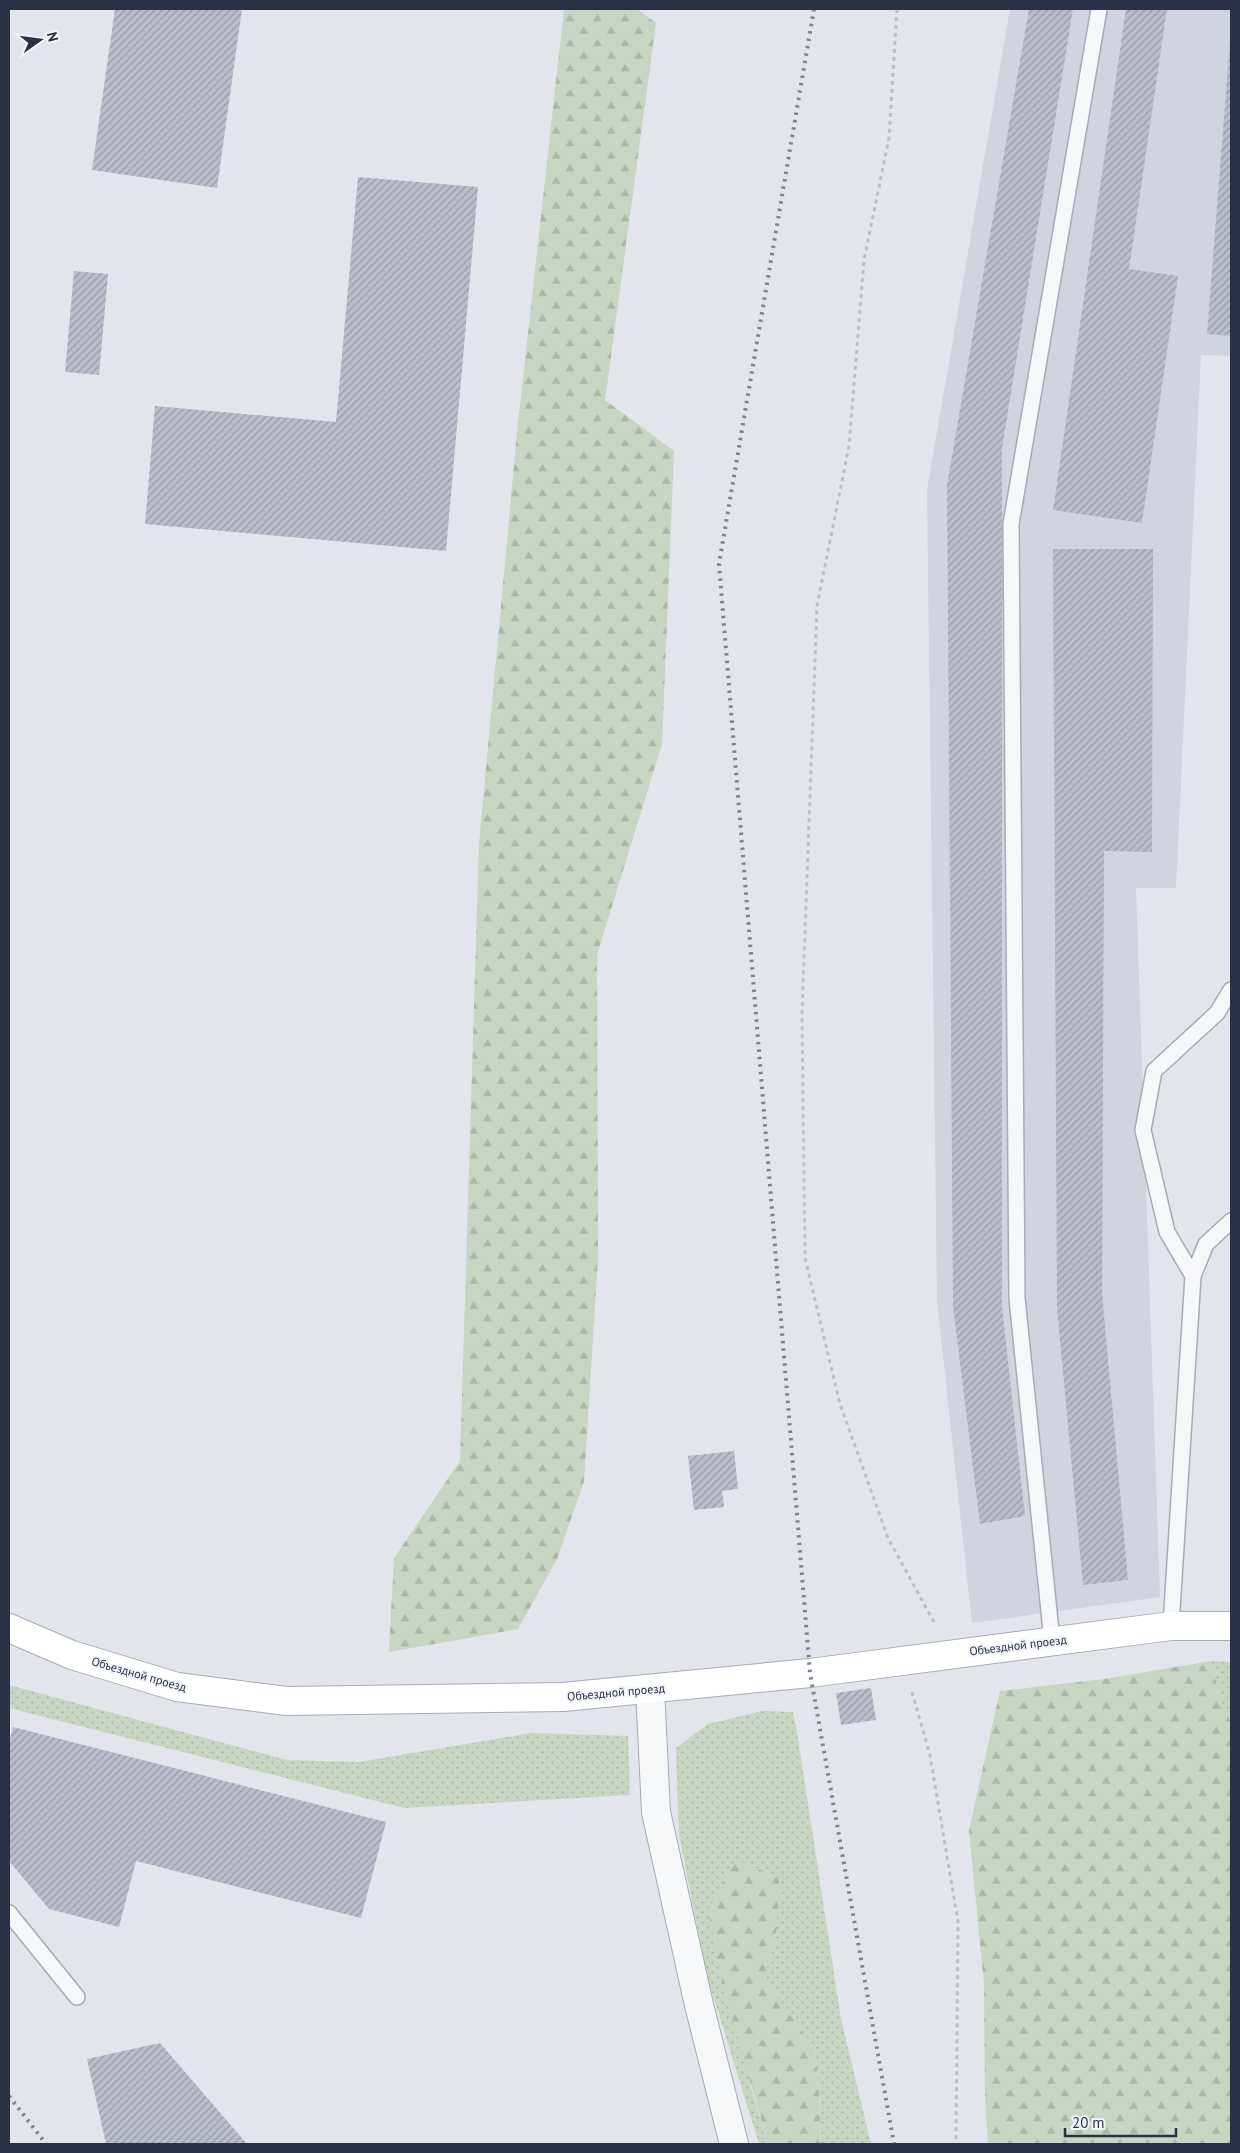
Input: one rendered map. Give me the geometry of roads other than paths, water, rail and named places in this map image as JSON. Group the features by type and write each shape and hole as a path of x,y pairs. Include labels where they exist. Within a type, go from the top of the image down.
{"main road":[{"name":"Объездной проезд","path":"9,1628 72,1655 177,1688 287,1701 563,1697 810,1673 1170,1626 1231,1626"}],"street":[{"path":"650,1690 656,1812 699,2005 734,2144"}],"lane":[{"path":"1052,1640 1017,1298 1010,524 1098,9"},
{"path":"1193,1276 1167,1232 1142,1130 1154,1072 1217,1013 1231,990"},
{"path":"1170,1626 1193,1276 1206,1244 1231,1221"},
{"path":"9,1913 77,1997"}],"railway":[{"path":"814,9 719,564 810,1673 894,2144"},
{"path":"9,2096 46,2144"}]}
